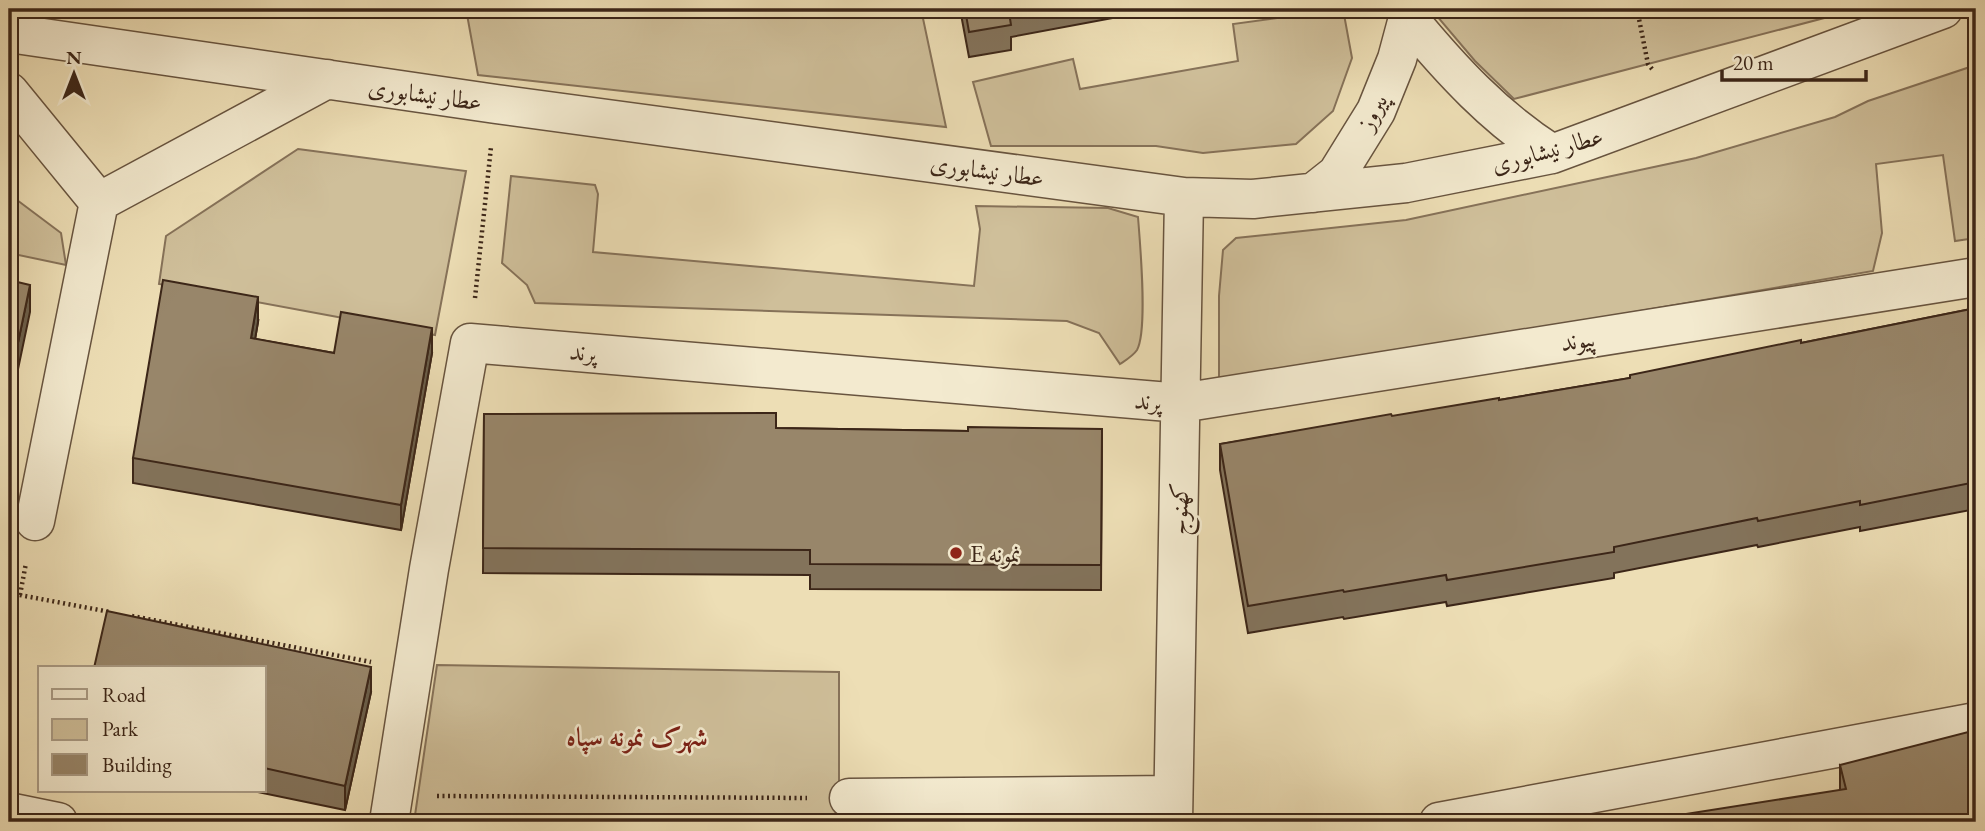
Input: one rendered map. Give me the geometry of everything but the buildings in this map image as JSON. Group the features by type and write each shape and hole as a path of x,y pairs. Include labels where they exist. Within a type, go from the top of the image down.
{"street":[{"name":"عطار نیشابوری","path":"9,33 496,104 1184,197 1253,199 1406,183 1552,154 1944,9"},
{"name":"پیروز","path":"1407,13 1441,58 1476,96 1529,140 1552,154"},
{"name":"پیروز","path":"1313,193 1337,174 1376,111 1396,59 1407,13"},
{"path":"99,202 327,79"},
{"path":"9,92 99,202"},
{"name":"كهنوج","path":"1173,809 1184,197"},
{"path":"35,521 99,202"},
{"name":"پیوند","path":"1181,403 1976,277"},
{"path":"389,822 429,569 470,343"},
{"name":"پرند","path":"470,343 1181,403"},
{"path":"1439,822 1976,722"},
{"path":"849,798 1173,809"},
{"path":"9,812 58,822"}],"path":[{"path":"1637,9 1648,64 1683,107"},
{"path":"470,343 496,104"},
{"path":"9,593 115,613"},
{"path":"129,616 414,670"},
{"path":"431,796 849,798"}],"green space":[{"path":"466,9 921,9 946,127 478,75"},
{"path":"1343,9 1352,58 1333,111 1296,144 1203,153 1156,146 991,146 973,82 1073,59 1080,89 1238,61 1233,24"},
{"path":"1436,9 1830,9 1832,16 1514,99 1475,61 1436,15"},
{"path":"1976,65 1976,238 1955,241 1943,155 1876,164 1882,233 1873,271 1219,383 1219,296 1223,250 1236,238 1406,220 1696,158 1835,117 1868,101"},
{"path":"298,149 466,171 435,335 159,284 166,236"},
{"path":"511,176 595,185 598,194 593,252 974,286 980,229 976,206 1108,208 1138,217 1142,286 1140,340 1137,350 1120,364 1099,333 1067,321 535,303 527,285 502,263"},
{"path":"9,194 61,233 66,265 9,253"},
{"path":"437,665 839,672 839,822 414,822"}],"place":[{"name":"E نمونه","path":"956,553"}],"district":[{"name":"شهرک نمونه سپاه","path":"637,737"}]}
